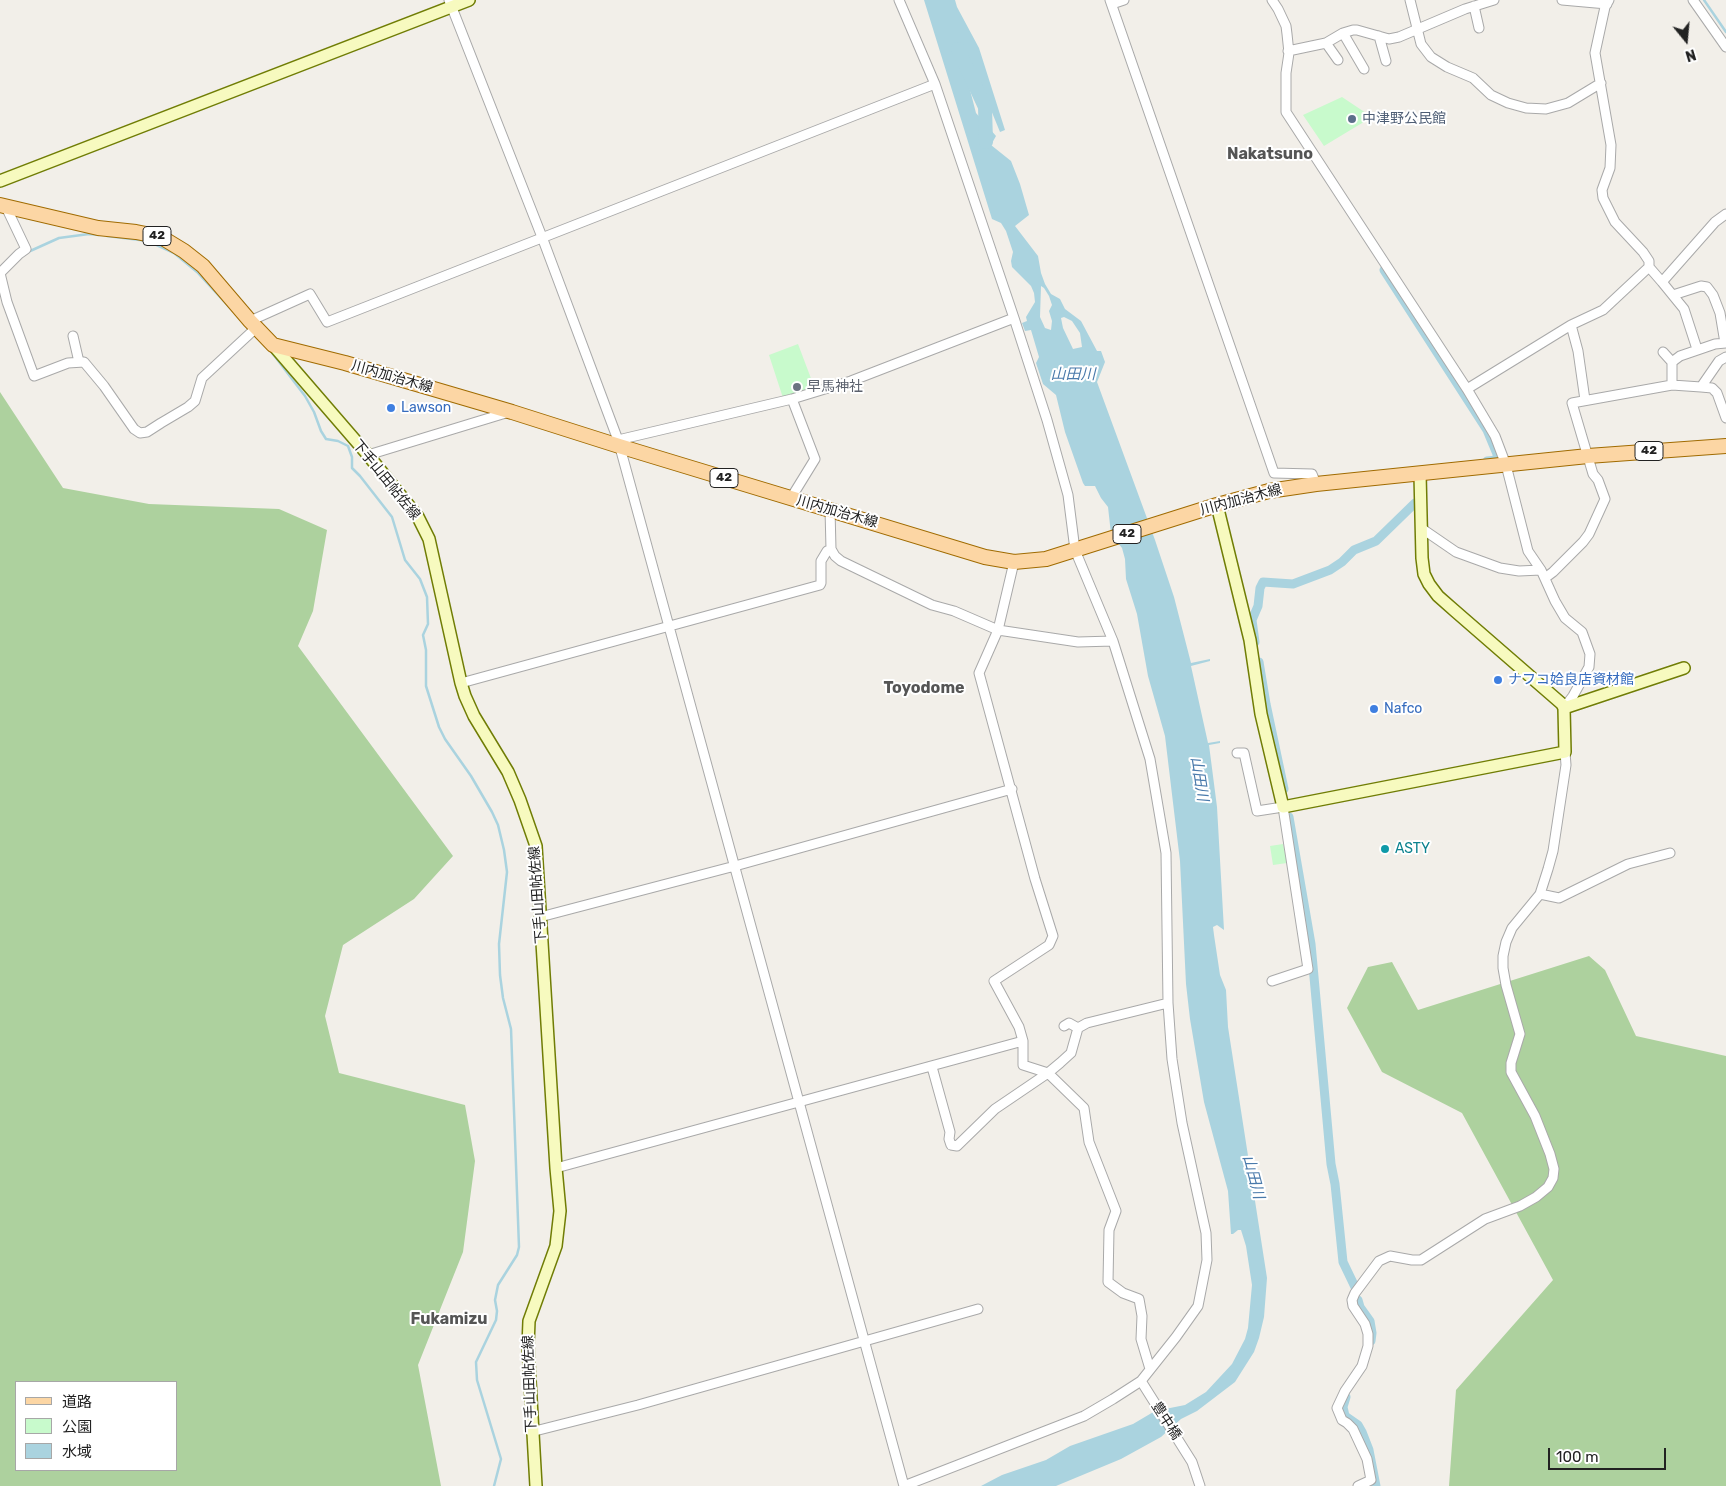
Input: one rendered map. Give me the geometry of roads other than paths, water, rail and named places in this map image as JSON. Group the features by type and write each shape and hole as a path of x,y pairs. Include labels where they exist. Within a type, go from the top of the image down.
{"main road":[{"name":"42","path":"3,206 98,228 161,237 184,251 203,266 272,345"},
{"name":"川内加治木線","path":"272,345 345,363 618,443 986,557 1014,562 1046,559 1217,505 1269,491 1316,484 1506,464 1726,446"}],"street":[{"path":"0,181 450,4 469,0"},
{"path":"450,4 542,237 618,443 904,1486 1084,1416 1142,1383 1150,1369 1176,1338 1198,1306 1207,1260 1206,1233 1182,1123 1172,1059 1168,1003 1166,853 1150,759 1113,641 1077,550 1068,495 1047,420 1014,318 935,84 899,0"},
{"path":"1124,0 1111,2 1274,473 1312,474 1316,484"},
{"path":"1272,0 1286,26 1288,51 1286,112 1467,389 1495,436 1506,464 1528,551 1543,574 1565,618 1582,632 1590,654 1589,667 1564,708"},
{"path":"1410,0 1421,44 1431,57 1447,67 1473,78 1492,95 1508,103 1526,108 1546,109 1568,103 1601,82"},
{"path":"1288,51 1326,43 1343,33 1357,30 1389,39 1399,37 1474,6 1494,0"},
{"path":"1562,0 1608,2 1595,53 1611,145 1610,168 1602,190 1603,198 1615,222 1644,252 1649,260 1649,267 1684,309 1697,349"},
{"path":"1693,0 1726,47"},
{"path":"1474,6 1479,28"},
{"path":"1343,33 1364,69"},
{"path":"1379,36 1386,61"},
{"path":"1326,43 1338,60"},
{"path":"3,206 26,249 0,273 7,302 34,376 68,363 84,362 104,386 134,429 140,433 147,432 195,401 202,378 253,324 310,294 326,322 935,84"},
{"path":"1662,282 1715,222 1726,214"},
{"path":"1467,389 1571,325 1602,310 1649,267"},
{"path":"1672,295 1701,286 1708,287 1720,313 1726,343 1697,349 1680,356 1672,362"},
{"path":"618,443 792,399 851,381 1014,318"},
{"path":"1571,325 1578,351 1585,400"},
{"path":"73,336 79,362"},
{"name":"下手山田帖佐線","path":"272,345 368,455 418,517 429,539 461,683 474,716 508,772 536,846 560,1211 556,1246 529,1321 531,1432 536,1486"},
{"path":"1663,352 1672,362 1672,385"},
{"path":"1702,387 1719,361 1726,358"},
{"path":"1422,528 1456,552 1500,568 1543,574 1553,572 1589,534 1605,499 1598,480 1593,474 1572,403 1672,385 1702,387 1712,388 1717,393 1726,418"},
{"path":"791,498 815,459 792,399"},
{"path":"368,455 512,412"},
{"path":"1358,1486 1371,1480 1367,1459 1353,1429 1342,1420 1337,1408 1345,1391 1362,1366 1368,1346 1368,1334 1365,1324 1353,1306 1352,1300 1355,1293 1379,1261 1390,1256 1421,1260 1485,1219 1520,1206 1536,1197 1548,1187 1553,1178 1554,1169 1535,1116 1511,1072 1511,1064 1520,1034 1503,968 1503,956 1512,928 1540,894 1553,851 1566,765 1564,708 1562,704 1438,596 1429,584 1424,574 1420,474"},
{"path":"1217,505 1250,640 1261,714 1283,807 1308,969 1272,981"},
{"path":"830,509 831,549 835,556 841,561 932,605 954,611 998,630 1078,642 1113,641"},
{"path":"461,683 820,585 822,561 827,551 831,549"},
{"path":"1014,562 998,630 979,673 1035,879 1053,936 1049,945 994,980 1019,1027 1023,1065 1048,1073 1084,1108 1089,1142 1116,1211 1109,1230 1108,1282 1123,1294 1139,1299 1142,1316 1141,1339 1150,1369"},
{"path":"1564,708 1684,668"},
{"path":"1237,753 1244,754 1257,811 1565,752"},
{"path":"540,917 735,866 1012,789"},
{"path":"1540,894 1559,898 1628,864 1670,853"},
{"path":"932,1067 950,1132 949,1139 952,1145 957,1146 995,1109 1048,1073 1071,1052 1078,1028 1088,1023 1168,1003"},
{"path":"1064,1026 1069,1023 1078,1028"},
{"path":"556,1168 1022,1042"},
{"path":"531,1432 978,1309"},
{"name":"豊中橋","path":"1142,1383 1189,1457 1200,1486"}],"water":[{"name":"山田川","path":"924,0 955,0 979,48 1005,130 1000,132 971,71 966,67 976,113 996,136 991,145 1011,161 1029,215 1015,226 1038,256 1041,273 1051,294 1060,299 1065,309 1081,321 1097,351 1101,351 1105,362 1097,382 1155,540 1174,597 1191,663 1210,659 1210,661 1191,666 1208,743 1220,741 1220,743 1209,745 1217,807 1224,930 1217,925 1213,927 1220,975 1226,990 1228,1027 1267,1278 1264,1317 1254,1352 1235,1382 1197,1411 1181,1419 1161,1437 1121,1459 1056,1486 981,1486 1002,1475 1046,1460 1070,1446 1133,1424 1155,1411 1185,1405 1206,1392 1232,1364 1245,1339 1248,1328 1252,1285 1246,1246 1241,1230 1231,1234 1228,1191 1204,1102 1186,984 1180,861 1165,736 1148,676 1137,614 1126,579 1125,559 1122,548 1111,534 1108,507 1095,486 1085,486 1083,483 1065,432 1056,395 1043,384 1036,363 1039,357 1031,330 1025,331 1022,323 1027,321 1026,317 1035,302 1034,293 1031,286 1012,267 1013,252 1006,231 1001,223 992,219","holes":["1041,286 1049,296 1052,305 1049,311 1052,321 1051,330 1045,328 1040,317","1064,317 1072,321 1080,333 1082,347 1073,349 1063,328 1061,318"]}],"waterway":[{"path":"1704,0 1726,32"},
{"name":"山田川","path":"958,49 985,107 986,142"},
{"path":"28,252 59,238 89,234 99,235"},
{"path":"107,236 148,241 174,253 197,272 231,309"},
{"path":"1384,270 1487,430 1497,454 1497,460 1487,461"},
{"path":"270,350 305,396 326,439 338,441 348,446 352,457 352,468 392,517 405,560 420,579 427,597 428,624 423,635 426,650 426,686 439,727 492,812 498,825 504,850 507,872 499,944 500,975 503,998 511,1029 519,1247 517,1255 498,1285 495,1300 496,1320 476,1362 477,1380 501,1459 494,1486"},
{"path":"1255,642 1252,620 1258,606 1260,588 1263,582 1293,584 1330,570 1342,562 1354,550 1376,541 1415,503"},
{"path":"1259,662 1284,789"},
{"path":"1289,817 1311,944 1331,1164 1335,1184 1343,1262 1355,1287"},
{"path":"1358,1300 1360,1307 1370,1321 1371,1341"},
{"path":"1346,1397 1343,1407 1345,1416 1358,1425 1362,1432 1369,1450 1376,1486"}],"place":[{"name":"中津野公民館","path":"1352,119"},
{"name":"早馬神社","path":"797,387"},
{"name":"Lawson","path":"391,408"},
{"name":"ナフコ姶良店資材館","path":"1498,680"},
{"name":"Nafco","path":"1374,709"},
{"name":"ASTY","path":"1385,849"}],"district":[{"name":"Nakatsuno","path":"1270,154"},
{"name":"Toyodome","path":"924,688"},
{"name":"Fukamizu","path":"449,1319"}]}
